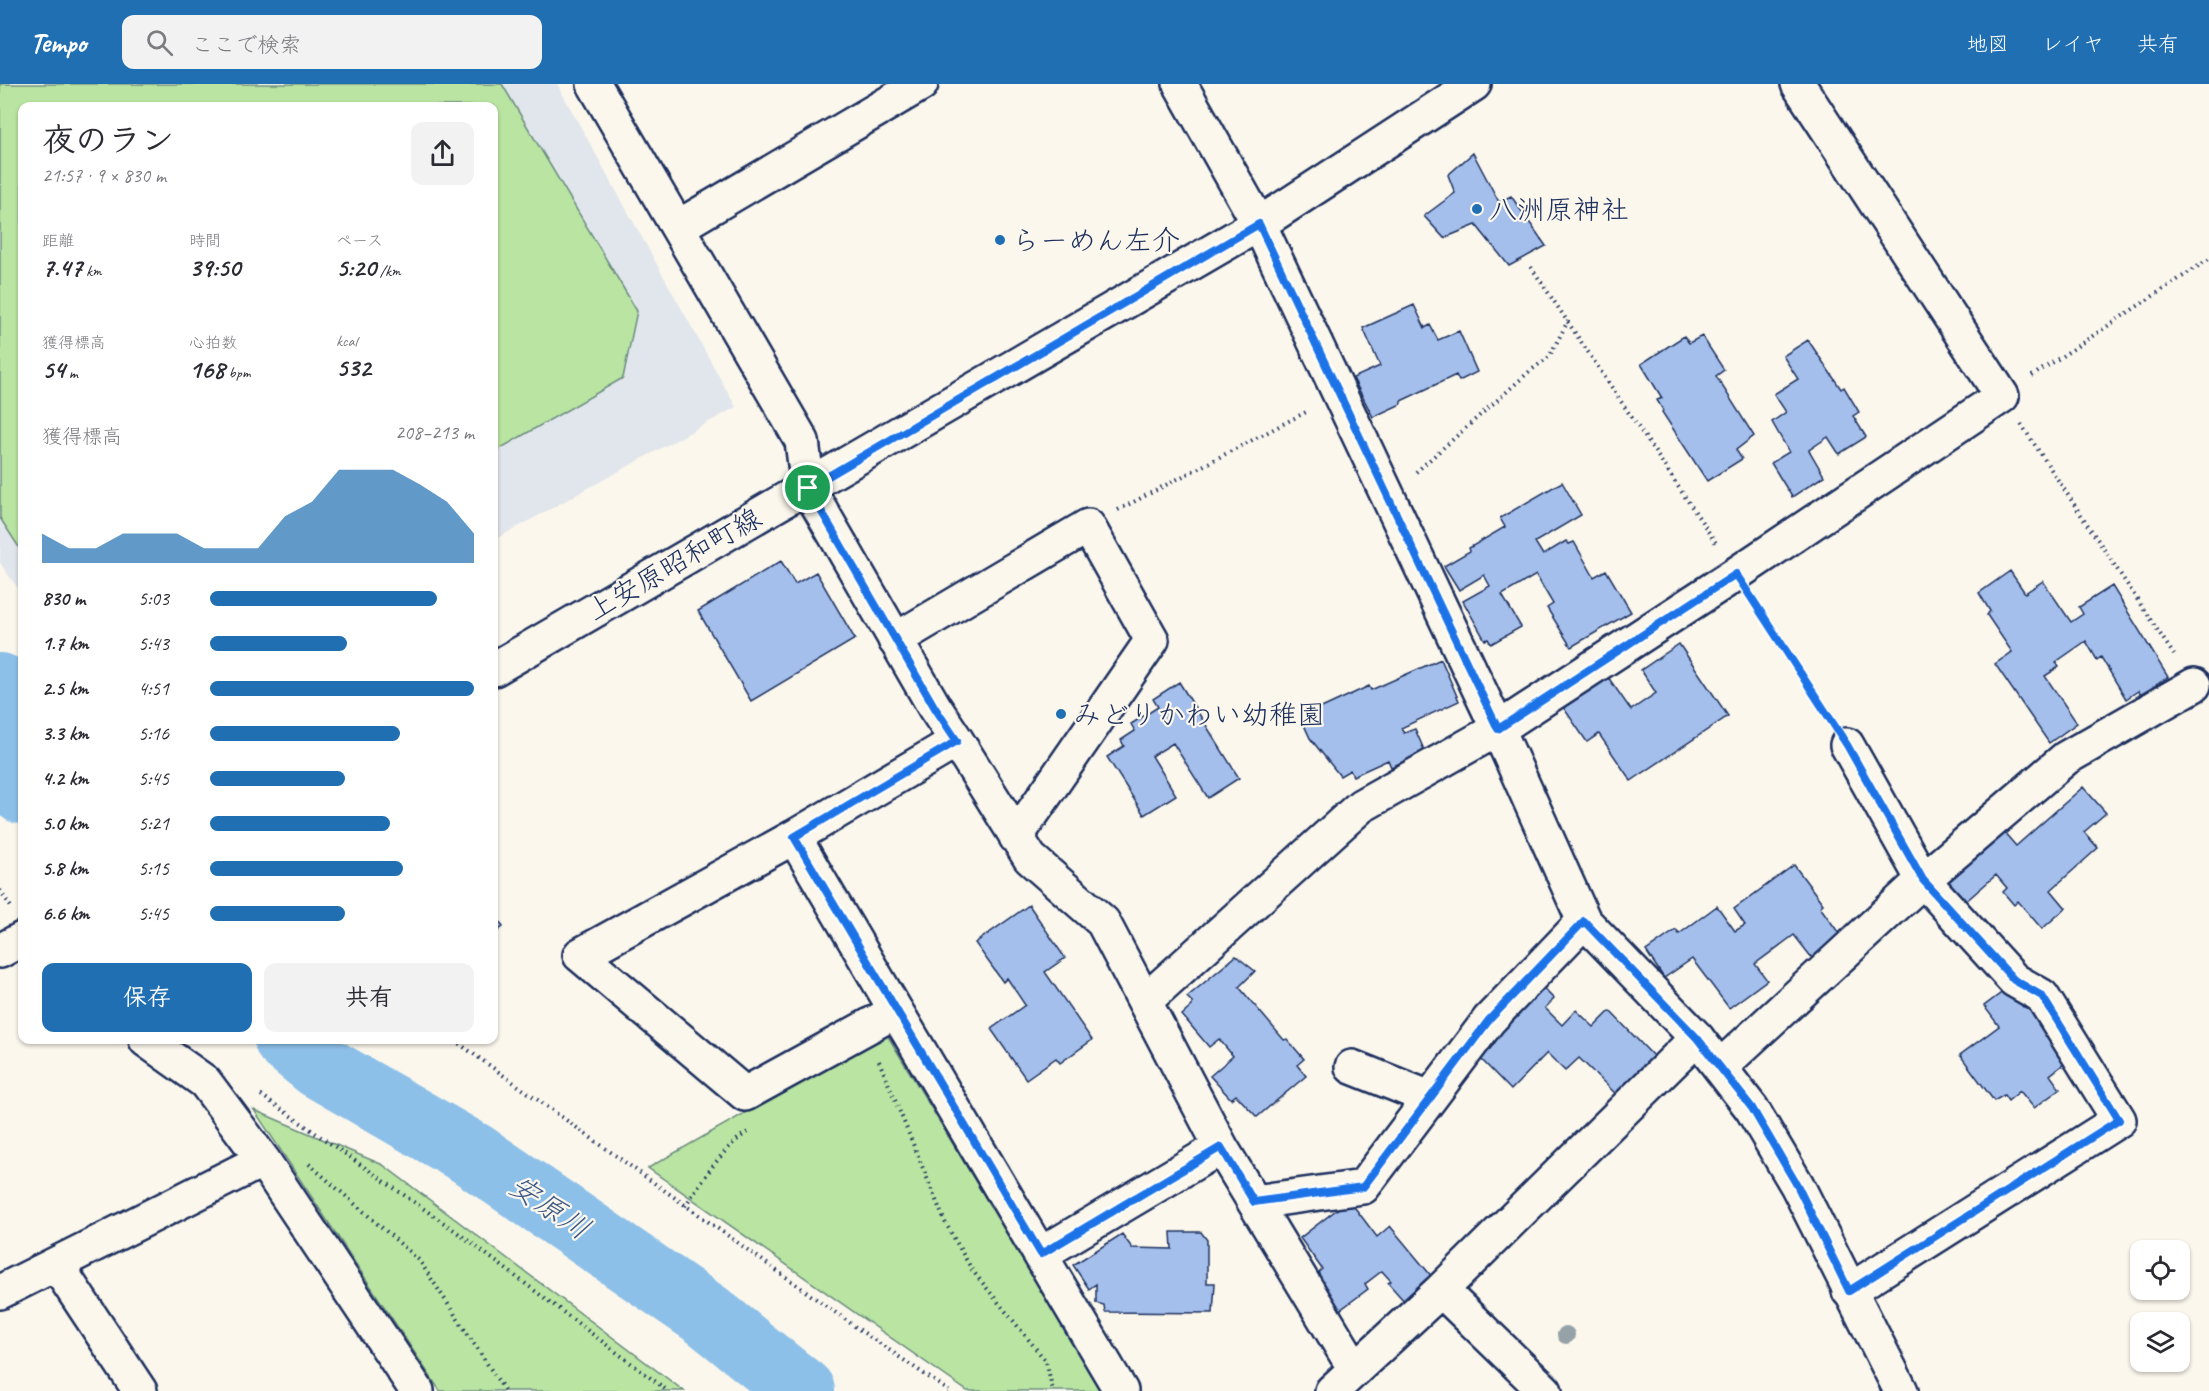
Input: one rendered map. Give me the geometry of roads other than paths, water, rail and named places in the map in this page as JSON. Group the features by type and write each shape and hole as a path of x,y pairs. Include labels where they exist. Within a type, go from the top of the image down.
{"street":[{"path":"594,84 802,441 808,488 935,708 1030,858 1103,922 1221,1147 1254,1202 1343,1380 1441,1290 1697,1038"},
{"path":"1179,84 1259,224 1498,729 1584,921 1697,1038 1752,1108 1797,1185 1901,1391"},
{"name":"上安原昭和町線","path":"498,667 1259,224 1474,84"},
{"path":"1145,1001 1361,806 1498,729 1736,574 2002,396 1798,84"},
{"path":"678,227 912,86"},
{"path":"896,640 1088,526 1152,640 1016,837"},
{"path":"1720,1067 1923,880 2066,758 2193,685"},
{"path":"896,1011 745,1094 579,955 794,837 957,741"},
{"path":"1847,745 1923,880 2014,980 2042,996 2119,1120 1849,1291"},
{"path":"794,837 1121,1391"},
{"path":"1254,1202 1363,1187 1489,1020 1584,921"},
{"path":"152,1044 205,1082 263,1160 417,1391"},
{"path":"1352,1066 1430,1098"},
{"path":"1041,1254 1221,1147"},
{"path":"0,1292 263,1160"},
{"path":"56,1264 140,1391"},
{"path":"1441,1290 1545,1391"}],"waterway":[{"name":"安原川","path":"0,686 16,715 6,771 18,786"},
{"name":"安原川","path":"292,1044 319,1066 472,1154 707,1315 802,1391"}],"place":[{"name":"八洲原神社","path":"1477,209"},
{"name":"らーめん左介","path":"1000,240"},
{"name":"みどりかわい幼稚園","path":"1061,714"}]}
